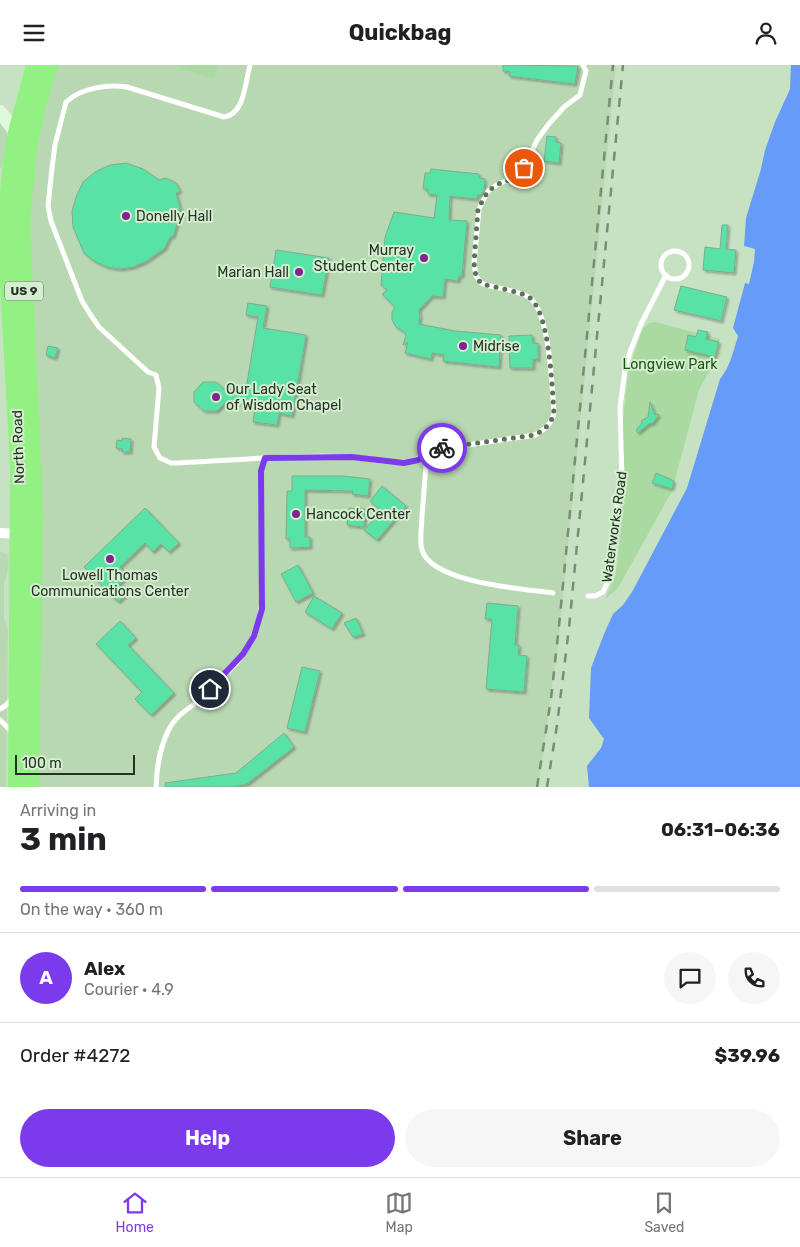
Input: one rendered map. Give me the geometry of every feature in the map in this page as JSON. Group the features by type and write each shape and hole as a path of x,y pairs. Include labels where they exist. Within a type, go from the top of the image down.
{"highway":[{"name":"US 9","path":"22,142 26,93 35,65"},
{"name":"US 9","path":"22,142 37,105 49,65"},
{"name":"North Road","path":"22,142 10,179 7,237 18,431 27,534 30,787"},
{"name":"North Road","path":"16,787 18,691 27,534"}],"street":[{"path":"0,112 22,142"},
{"path":"0,533 27,534"}],"lane":[{"path":"250,65 238,111 231,116 224,117 127,87 108,86 77,94 66,102 55,145 48,206 51,221 82,301 90,314 99,327 148,372 156,375 159,388 154,447 160,458 165,461 178,463 265,458 352,457 404,463 418,460 427,454 455,445 535,435 544,430 552,421 554,413 549,355 541,313 528,296 486,285 481,283 476,277 474,263 478,209 488,191 500,183 515,178 524,168 548,125 564,107 580,95 586,71 583,65"},
{"path":"676,251 684,254 689,265 685,274 682,277 674,278 666,275 663,271 662,262 667,254 676,251"},
{"name":"Waterworks Road","path":"588,596 601,593 608,581 616,511 622,483 620,407 624,370 647,311 666,275"},
{"path":"427,454 421,535 422,550 427,559 436,566 458,576 506,588 553,593"},
{"path":"156,787 156,771 163,744 172,725 183,710 203,697 231,669 254,636 262,609 261,471 265,458"},
{"path":"0,709 5,707 18,691"},
{"path":"0,720 17,737"}],"shaded area":[{"path":"35,65 616,65 557,654 538,787 30,787 8,158 0,169 0,113 11,128"},
{"path":"0,551 7,554 9,564 4,585 4,617 8,631 6,787 0,787"}],"green space":[{"path":"172,65 219,65 214,79"},
{"name":"Longview Park","path":"655,322 720,339 715,361 699,390 672,491 618,588 605,599 615,577 620,525 618,513 626,491 622,430 628,372 643,328 649,323"}],"water":[{"path":"791,65 800,65 800,787 589,787 587,766 601,748 604,739 589,718 591,668 613,614 623,605 632,592 687,488 720,379 733,353 738,336 733,328 745,283 749,284 754,262 755,249 744,246 746,218 765,150 790,89"}],"building":[{"path":"503,65 578,66 575,84 509,76 510,72 503,71"},
{"path":"547,136 556,137 556,142 561,143 559,163 544,161"},
{"name":"Donelly Hall","path":"126,163 143,169 159,180 166,178 176,183 180,191 176,193 180,207 173,237 171,236 164,249 145,262 133,267 120,269 107,267 94,261 84,253 73,227 72,211 83,182 95,172 110,165"},
{"path":"431,169 479,174 479,178 485,179 484,190 481,195 477,195 477,199 450,196 449,220 467,221 462,276 459,276 458,281 445,279 443,297 432,296 419,310 419,324 455,331 501,335 499,367 443,361 444,355 432,353 431,359 405,353 408,342 403,345 406,335 396,327 392,320 392,312 395,307 382,294 387,290 381,285 385,237 394,212 434,218 437,195 428,194 428,189 423,189 425,173 430,173"},
{"path":"722,225 728,225 726,249 736,250 734,273 703,270 705,247 720,249"},
{"name":"Marian Hall","path":"276,250 329,258 322,295 270,287"},
{"path":"681,286 727,297 721,321 674,310"},
{"path":"248,303 267,306 263,328 306,335 292,416 279,413 277,425 253,422 255,409 242,407 243,403 225,403 217,411 204,411 194,402 194,392 203,382 216,382 224,389 246,389 258,317 246,315"},
{"path":"698,330 708,332 706,339 719,342 715,357 685,350 688,335 696,337"},
{"path":"532,335 533,344 538,343 538,360 533,359 533,368 510,368 509,336"},
{"path":"48,346 58,348 55,358 46,355"},
{"path":"650,402 655,415 659,415 652,424 650,423 638,433 636,430 642,423 641,421 648,417"},
{"path":"122,438 131,439 130,452 122,452 123,449 116,448 117,440 122,441"},
{"path":"656,473 674,481 672,489 652,483"},
{"name":"Hancock Center","path":"292,476 344,476 370,479 368,496 352,494 353,491 305,490 305,537 310,537 310,547 290,548 290,539 286,539 287,491 292,491"},
{"path":"382,486 406,506 377,540 364,530 382,511 370,501"},
{"name":"Lowell Thomas Communications Center","path":"145,508 179,543 169,552 161,544 153,552 145,543 120,567 128,576 119,584 128,593 118,602 84,567"},
{"path":"349,508 365,509 364,527 347,525"},
{"path":"298,565 313,593 296,602 281,574"},
{"path":"314,596 342,613 332,629 305,612"},
{"path":"487,603 518,606 515,645 519,645 518,655 527,656 524,692 486,689 492,619 485,619"},
{"path":"356,618 363,634 353,637 344,623"},
{"path":"120,621 136,638 128,645 174,693 151,715 135,699 142,692 96,644"},
{"path":"302,667 320,671 305,732 287,728"},
{"path":"284,733 294,747 247,784 233,787 166,787 165,783 236,773"}],"railway":[{"path":"537,787 551,699 559,626 613,65"},
{"path":"547,787 569,628 623,65"}],"way so far":[{"path":"442,448 535,435 544,430 552,421 554,413 549,355 541,313 528,296 481,283 476,277 474,263 478,209 488,191 500,183 515,178 524,168"}],"place":[{"name":"Donelly Hall","path":"126,216"},
{"name":"Murray Student Center","path":"424,258"},
{"name":"Marian Hall","path":"299,272"},
{"name":"Midrise","path":"463,346"},
{"name":"Our Lady Seat of Wisdom Chapel","path":"216,397"},
{"name":"Hancock Center","path":"296,514"},
{"name":"Lowell Thomas Communications Center","path":"110,559"}],"route":[{"path":"210,689 231,669 243,654 254,636 262,609 261,471 265,458 352,457 404,463 418,460 442,448"}]}
